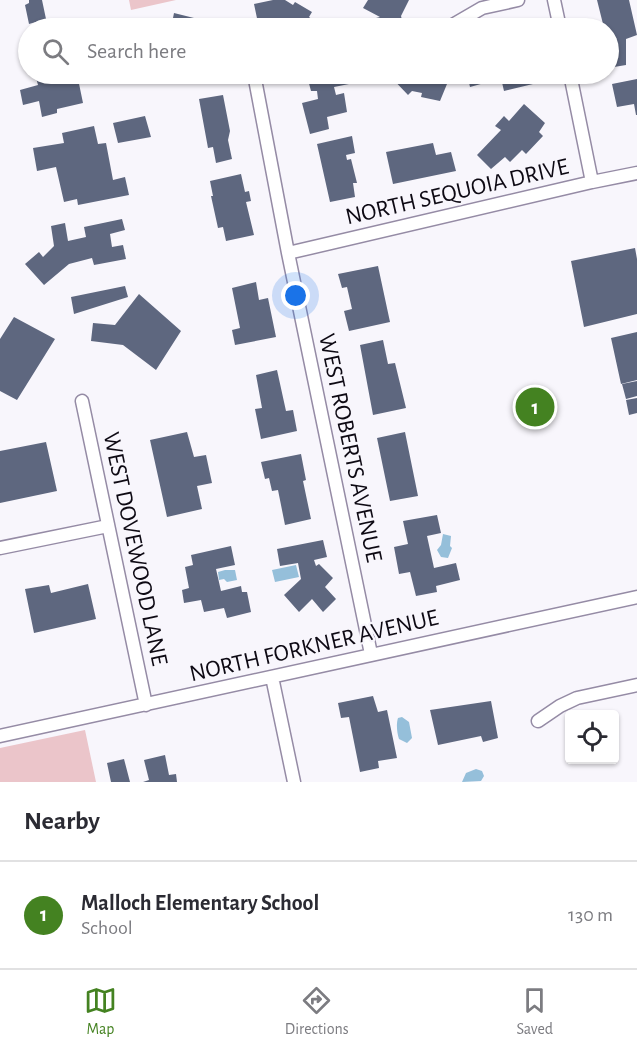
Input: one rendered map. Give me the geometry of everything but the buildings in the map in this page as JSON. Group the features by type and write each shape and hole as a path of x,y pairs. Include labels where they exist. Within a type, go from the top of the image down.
{"street":[{"path":"465,18 482,8 518,0"},
{"path":"554,0 558,18"},
{"name":"WEST ROBERTS AVENUE","path":"256,84 288,253 371,654"},
{"path":"572,84 592,182"},
{"name":"NORTH SEQUOIA DRIVE","path":"288,253 637,173"},
{"name":"WEST DOVEWOOD LANE","path":"82,401 146,705"},
{"path":"0,548 108,526"},
{"name":"NORTH FORKNER AVENUE","path":"0,736 637,597"},
{"path":"272,677 294,782"},
{"path":"538,721 577,698 637,685"}],"shaded area":[{"path":"129,0 176,0 131,10"},
{"path":"85,730 96,782 0,782 0,748"}],"water":[{"path":"443,534 451,536 450,546 452,548 448,558 441,557 437,550 441,545"},
{"path":"296,565 299,577 275,582 272,570"},
{"path":"235,570 237,580 227,582 224,579 219,580 218,572"},
{"path":"402,717 409,722 412,738 407,743 399,739 398,734 397,720"},
{"path":"476,769 482,771 484,776 481,781 462,782 466,773"}],"place":[{"name":"Malloch Elementary School","path":"535,407"}]}
